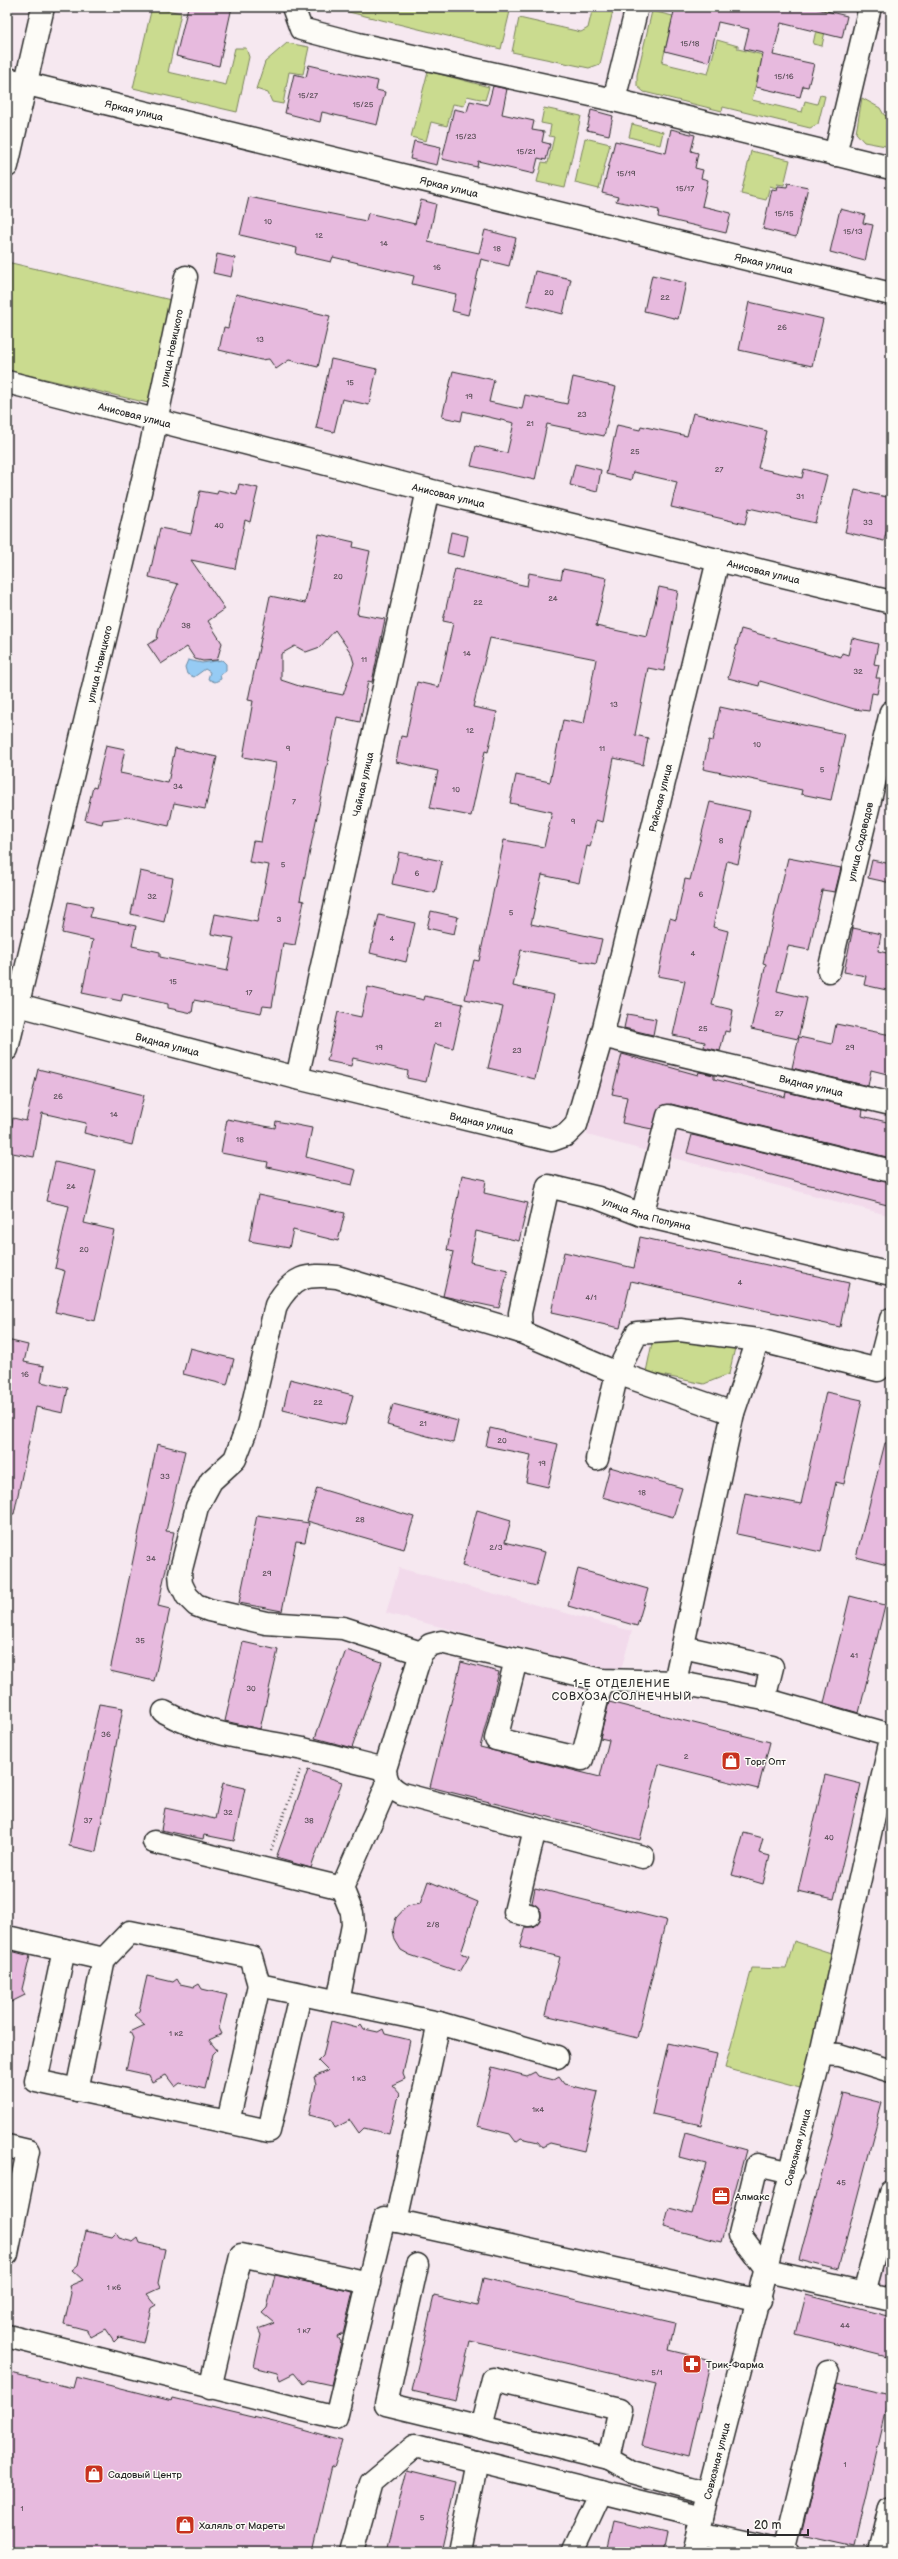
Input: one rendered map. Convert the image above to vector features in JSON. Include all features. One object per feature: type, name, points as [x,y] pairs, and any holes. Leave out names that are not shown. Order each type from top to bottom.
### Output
[{"type":"street","points":[[7,166],[17,81],[43,7]]},
{"type":"street","points":[[293,7],[301,29],[358,44],[614,100],[891,168]]},
{"type":"street","points":[[614,100],[637,7]]},
{"type":"street","points":[[835,155],[870,7]]},
{"type":"street","name":"Яркая улица","points":[[17,81],[891,294]]},
{"type":"street","name":"улица Новицкого","points":[[7,1049],[12,1003],[157,419],[186,277]]},
{"type":"street","name":"Анисовая улица","points":[[7,382],[157,419],[428,490],[891,602]]},
{"type":"street","name":"Чайная улица","points":[[297,1078],[428,490]]},
{"type":"street","name":"Райская улица","points":[[602,1036],[718,560]]},
{"type":"street","name":"улица Садоводов","points":[[829,971],[891,712]]},
{"type":"street","name":"Видная улица","points":[[12,1003],[297,1078],[552,1140],[566,1135],[576,1125],[602,1036],[891,1104]]},
{"type":"street","points":[[642,1214],[668,1116],[891,1171]]},
{"type":"street","name":"улица Яна Полуяна","points":[[521,1332],[520,1313],[548,1186],[598,1198],[642,1214],[891,1274]]},
{"type":"street","points":[[421,1653],[343,1628],[266,1623],[196,1604],[187,1596],[181,1584],[180,1573],[197,1507],[211,1481],[235,1459],[248,1425],[276,1304],[286,1288],[300,1278],[317,1275],[337,1277],[521,1332],[617,1373],[733,1413]]},
{"type":"street","points":[[597,1460],[617,1373],[637,1333],[680,1330],[758,1340],[878,1370],[891,1319]]},
{"type":"street","points":[[675,1682],[733,1413],[758,1340]]},
{"type":"street","points":[[338,2002],[353,1925],[352,1913],[342,1888],[386,1776],[421,1653],[430,1645],[440,1642],[602,1680],[675,1682],[764,1699],[891,1735]]},
{"type":"street","points":[[682,1648],[772,1667],[764,1699]]},
{"type":"street","points":[[516,1660],[496,1739],[582,1760],[602,1680]]},
{"type":"street","points":[[164,1712],[186,1724],[260,1743],[307,1750],[386,1776],[392,1789],[402,1794],[643,1857]]},
{"type":"street","name":"Совхозная улица","points":[[698,2534],[760,2301],[822,2054],[891,1740]]},
{"type":"street","points":[[528,1915],[515,1912],[536,1829]]},
{"type":"street","points":[[154,1842],[342,1888]]},
{"type":"street","points":[[77,2090],[104,1959],[130,1932],[251,1957],[259,1985],[228,2122]]},
{"type":"street","points":[[7,1937],[104,1959]]},
{"type":"street","points":[[64,1950],[36,2081],[269,2131],[300,1994]]},
{"type":"street","points":[[259,1985],[439,2023],[557,2057]]},
{"type":"street","points":[[396,2221],[439,2023]]},
{"type":"street","points":[[822,2054],[839,2055],[891,2071]]},
{"type":"street","points":[[7,2146],[28,2151],[7,2254]]},
{"type":"street","points":[[792,2174],[757,2165],[740,2235],[767,2271],[891,2299]]},
{"type":"street","points":[[864,2293],[891,2192]]},
{"type":"street","points":[[7,2336],[210,2388],[336,2418],[384,2218],[760,2301]]},
{"type":"street","points":[[210,2388],[241,2255],[369,2283]]},
{"type":"street","points":[[417,2265],[386,2404],[609,2459],[632,2472],[708,2493]]},
{"type":"street","points":[[352,2552],[371,2483],[415,2446],[601,2492],[698,2534],[786,2551],[828,2372]]},
{"type":"street","points":[[480,2428],[493,2379],[620,2409],[609,2459]]},
{"type":"street","points":[[459,2552],[478,2461]]},
{"type":"street","points":[[573,2552],[601,2492]]},
{"type":"street","points":[[880,2552],[891,2507]]},
{"type":"path","points":[[263,1869],[307,1750]]},
{"type":"shaded area","points":[[608,1050],[891,1114],[891,1216],[587,1135]]},
{"type":"shaded area","points":[[399,1568],[632,1631],[620,1673],[386,1613]]},
{"type":"shaded area","points":[[891,2221],[891,2303],[871,2299]]},
{"type":"green space","points":[[152,7],[181,13],[168,72],[226,85],[235,48],[246,48],[249,57],[237,112],[133,88]]},
{"type":"green space","points":[[328,7],[511,7],[501,49]]},
{"type":"green space","points":[[593,7],[614,7],[600,64],[589,68],[512,52],[519,18],[581,32],[588,28]]},
{"type":"green space","points":[[821,7],[830,7],[822,46],[813,44]]},
{"type":"green space","points":[[830,7],[844,7],[844,10]]},
{"type":"green space","points":[[652,11],[673,16],[662,63],[708,74],[717,40],[738,46],[738,49],[763,55],[752,100],[802,112],[805,101],[817,104],[820,95],[825,96],[818,124],[810,128],[723,107],[722,111],[644,92],[637,86],[637,75]]},
{"type":"green space","points":[[287,43],[309,47],[303,74],[289,72],[283,104],[272,102],[268,93],[256,89],[265,62]]},
{"type":"green space","points":[[428,71],[489,87],[485,100],[467,96],[464,106],[453,104],[447,126],[431,122],[426,141],[411,137]]},
{"type":"green space","points":[[862,98],[880,108],[884,115],[891,117],[891,147],[864,142],[856,133]]},
{"type":"green space","points":[[544,108],[581,116],[565,188],[537,182],[542,162],[548,163],[554,137],[549,136],[551,125],[541,123]]},
{"type":"green space","points":[[632,124],[663,132],[660,145],[629,137]]},
{"type":"green space","points":[[585,138],[610,144],[599,189],[575,183]]},
{"type":"green space","points":[[751,151],[790,160],[784,185],[777,184],[776,188],[770,186],[766,200],[741,194]]},
{"type":"green space","points":[[7,262],[171,300],[148,403],[7,370]]},
{"type":"green space","points":[[677,1337],[735,1348],[729,1374],[704,1384],[646,1372],[652,1343]]},
{"type":"green space","points":[[794,1941],[837,1955],[800,2088],[725,2068],[752,1968],[786,1969]]},
{"type":"water","points":[[188,660],[202,663],[222,660],[226,664],[226,671],[220,675],[221,679],[215,682],[208,679],[210,672],[205,669],[194,677],[187,674],[185,667]]},
{"type":"building","points":[[188,7],[232,7],[219,66],[176,56]]},
{"type":"building","points":[[675,7],[810,7],[847,16],[842,38],[781,23],[773,55],[814,64],[808,87],[803,86],[800,97],[756,87],[763,53],[744,49],[749,29],[718,22],[709,62],[665,51]]},
{"type":"building","points":[[309,65],[378,81],[376,90],[385,92],[377,125],[322,112],[320,122],[285,113],[294,74],[306,77]]},
{"type":"building","points":[[493,86],[507,89],[502,114],[534,121],[532,130],[544,132],[542,142],[550,144],[546,160],[538,158],[534,174],[478,161],[477,167],[442,159],[454,109],[467,112],[470,101],[488,105]]},
{"type":"building","points":[[591,110],[613,116],[609,135],[587,130]]},
{"type":"building","points":[[671,129],[695,135],[691,151],[698,153],[695,168],[703,170],[701,178],[708,180],[702,206],[731,213],[726,233],[658,217],[659,210],[616,201],[618,197],[602,193],[615,141],[666,153]]},
{"type":"building","points":[[414,141],[441,147],[437,165],[410,159]]},
{"type":"building","points":[[788,183],[808,187],[796,237],[763,229],[772,189],[777,190],[778,186],[787,187]]},
{"type":"building","points":[[249,197],[366,221],[368,213],[415,224],[421,200],[436,204],[428,242],[479,253],[485,230],[516,238],[509,266],[481,259],[468,315],[452,311],[456,294],[412,284],[414,276],[333,257],[331,262],[296,254],[297,248],[240,235]]},
{"type":"building","points":[[840,209],[865,215],[863,223],[873,225],[865,261],[830,252]]},
{"type":"building","points":[[217,254],[235,258],[231,277],[213,273]]},
{"type":"building","points":[[535,271],[571,279],[563,314],[527,305]]},
{"type":"building","points":[[652,275],[686,283],[678,319],[644,311]]},
{"type":"building","points":[[236,294],[330,316],[318,367],[289,360],[276,369],[269,359],[261,360],[219,350],[224,327],[228,328]]},
{"type":"building","points":[[749,302],[823,319],[812,366],[739,350]]},
{"type":"building","points":[[331,359],[377,369],[369,405],[342,399],[334,432],[316,428]]},
{"type":"building","points":[[453,371],[494,380],[489,402],[522,409],[525,395],[567,404],[573,377],[616,387],[604,436],[547,424],[535,480],[471,466],[476,446],[507,453],[514,423],[463,411],[461,421],[442,417]]},
{"type":"building","points":[[693,413],[767,431],[758,468],[802,478],[804,469],[827,475],[815,523],[749,508],[745,524],[671,507],[677,482],[633,472],[631,480],[606,474],[617,425],[640,430],[641,426],[687,436]]},
{"type":"building","points":[[575,464],[601,470],[597,492],[570,485]]},
{"type":"building","points":[[239,484],[258,488],[250,522],[245,520],[235,569],[191,560],[225,609],[208,621],[222,643],[217,660],[203,661],[195,659],[187,647],[161,664],[148,645],[157,639],[159,628],[178,584],[149,577],[160,528],[191,534],[200,491],[217,494],[218,490],[237,494]]},
{"type":"building","points":[[855,490],[891,498],[891,512],[884,541],[845,532]]},
{"type":"building","points":[[451,532],[468,536],[464,557],[447,553]]},
{"type":"building","points":[[319,534],[354,542],[353,547],[370,551],[357,614],[385,619],[372,682],[368,681],[360,722],[337,717],[300,900],[304,901],[295,945],[283,943],[272,1007],[263,1006],[261,1013],[194,1000],[192,1013],[168,1008],[168,1004],[123,994],[121,1001],[82,993],[93,940],[62,933],[68,902],[93,907],[90,917],[136,926],[132,946],[160,952],[160,957],[227,971],[234,938],[211,934],[215,914],[257,922],[269,865],[249,862],[253,841],[261,842],[276,763],[243,757],[253,701],[248,700],[270,596],[305,603]],"holes":[[[335,630],[351,653],[354,663],[343,695],[299,686],[281,680],[281,654],[295,646],[306,652],[320,647]]]},
{"type":"building","points":[[455,569],[527,586],[529,573],[561,579],[563,569],[607,578],[596,626],[647,637],[659,587],[678,591],[664,671],[648,668],[635,735],[648,738],[643,765],[614,758],[602,822],[596,820],[590,847],[587,846],[579,883],[542,875],[531,924],[602,939],[596,964],[521,950],[513,986],[554,995],[535,1079],[488,1068],[503,1007],[465,999],[474,960],[479,961],[504,840],[544,847],[552,812],[510,803],[516,775],[550,782],[563,720],[584,724],[596,659],[490,638],[473,707],[497,712],[488,752],[485,751],[471,816],[430,808],[438,771],[396,762],[401,736],[406,737],[417,682],[439,687],[453,623],[443,621]]},
{"type":"building","points":[[741,629],[841,657],[842,653],[848,655],[852,638],[878,644],[874,664],[879,665],[876,678],[880,678],[877,694],[872,693],[869,711],[854,709],[760,681],[759,686],[728,678]]},
{"type":"building","points":[[720,707],[845,734],[831,800],[801,794],[802,790],[703,769],[709,740],[713,741]]},
{"type":"building","points":[[106,745],[125,749],[120,773],[168,783],[175,748],[217,757],[205,809],[174,803],[169,826],[128,817],[103,820],[102,824],[85,820],[93,787],[96,788]]},
{"type":"building","points":[[710,802],[750,811],[738,864],[727,861],[713,927],[728,931],[712,1005],[733,1010],[729,1032],[725,1031],[720,1051],[704,1047],[705,1042],[673,1035],[685,981],[658,976],[670,918],[676,920],[685,879],[690,880]]},
{"type":"building","points":[[399,852],[442,861],[435,893],[392,884]]},
{"type":"building","points":[[788,858],[841,868],[835,892],[822,890],[809,950],[788,946],[777,991],[807,998],[798,1039],[751,1029],[766,964],[763,963]]},
{"type":"building","points":[[872,860],[891,864],[891,883],[868,878]]},
{"type":"building","points":[[140,871],[173,878],[164,922],[131,914]]},
{"type":"building","points":[[431,911],[458,917],[454,934],[427,928]]},
{"type":"building","points":[[379,915],[415,923],[406,962],[370,953]]},
{"type":"building","points":[[853,928],[881,934],[878,951],[891,954],[891,991],[864,985],[866,976],[844,972]]},
{"type":"building","points":[[368,987],[424,1000],[425,996],[463,1004],[453,1048],[435,1044],[426,1082],[407,1078],[408,1071],[353,1058],[351,1066],[327,1061],[338,1012],[361,1017]]},
{"type":"building","points":[[627,1014],[656,1019],[653,1035],[624,1028]]},
{"type":"building","points":[[836,1024],[891,1035],[891,1075],[871,1070],[868,1086],[792,1068],[799,1037],[832,1044]]},
{"type":"building","points":[[622,1054],[698,1075],[699,1072],[714,1075],[714,1079],[785,1097],[786,1092],[863,1110],[862,1116],[891,1123],[891,1158],[671,1104],[659,1108],[652,1129],[622,1123],[627,1097],[612,1094]]},
{"type":"building","points":[[38,1069],[144,1095],[132,1145],[84,1133],[86,1123],[42,1113],[34,1157],[7,1152],[13,1118],[26,1121]]},
{"type":"building","points":[[227,1119],[275,1128],[276,1121],[312,1128],[306,1157],[356,1170],[352,1185],[267,1167],[268,1162],[221,1153]]},
{"type":"building","points":[[692,1135],[891,1183],[891,1206],[687,1153]]},
{"type":"building","points":[[55,1162],[96,1171],[84,1223],[114,1230],[95,1321],[55,1312],[65,1271],[55,1268],[69,1206],[46,1201]]},
{"type":"building","points":[[462,1175],[486,1180],[484,1193],[528,1203],[519,1241],[476,1231],[470,1262],[508,1270],[499,1308],[443,1296],[453,1252],[447,1250]]},
{"type":"building","points":[[258,1195],[345,1213],[338,1241],[293,1230],[289,1248],[249,1241]]},
{"type":"building","points":[[640,1237],[849,1283],[840,1327],[631,1281],[620,1328],[551,1313],[564,1252],[634,1268]]},
{"type":"building","points":[[7,1340],[28,1345],[24,1362],[44,1366],[41,1382],[68,1388],[63,1413],[36,1407],[14,1514],[7,1514]]},
{"type":"building","points":[[190,1348],[234,1359],[227,1385],[183,1374]]},
{"type":"building","points":[[290,1379],[353,1395],[345,1425],[283,1410]]},
{"type":"building","points":[[826,1392],[862,1400],[844,1484],[836,1482],[821,1552],[737,1534],[745,1493],[801,1504]]},
{"type":"building","points":[[393,1404],[458,1421],[453,1443],[387,1425]]},
{"type":"building","points":[[490,1428],[558,1444],[548,1487],[526,1482],[531,1455],[486,1446]]},
{"type":"building","points":[[885,1443],[891,1443],[891,1566],[856,1557]]},
{"type":"building","points":[[157,1444],[185,1451],[166,1531],[174,1532],[158,1606],[170,1609],[154,1681],[110,1671]]},
{"type":"building","points":[[610,1467],[682,1488],[673,1517],[602,1497]]},
{"type":"building","points":[[317,1488],[414,1517],[404,1549],[307,1521]]},
{"type":"building","points":[[477,1510],[511,1520],[505,1542],[545,1552],[536,1586],[462,1566]]},
{"type":"building","points":[[257,1515],[309,1523],[305,1542],[296,1541],[282,1611],[239,1603]]},
{"type":"building","points":[[578,1569],[648,1589],[637,1626],[568,1606]]},
{"type":"building","points":[[850,1596],[885,1605],[859,1713],[824,1703]]},
{"type":"building","points":[[243,1642],[278,1650],[260,1729],[225,1721]]},
{"type":"building","points":[[346,1650],[382,1662],[352,1748],[315,1738]]},
{"type":"building","points":[[461,1662],[499,1672],[480,1747],[600,1777],[609,1740],[600,1738],[609,1702],[770,1742],[758,1789],[659,1764],[640,1840],[430,1787]]},
{"type":"building","points":[[99,1704],[123,1708],[96,1852],[69,1846]]},
{"type":"building","points":[[308,1770],[342,1782],[311,1868],[276,1858]]},
{"type":"building","points":[[825,1775],[861,1784],[834,1899],[798,1891]]},
{"type":"building","points":[[223,1783],[245,1788],[234,1841],[204,1835],[203,1839],[161,1830],[165,1808],[215,1819]]},
{"type":"building","points":[[744,1833],[763,1838],[759,1853],[770,1856],[763,1884],[732,1875]]},
{"type":"building","points":[[428,1881],[478,1902],[461,1953],[469,1956],[460,1972],[410,1955],[401,1950],[395,1940],[393,1930],[396,1918],[407,1906],[420,1904]]},
{"type":"building","points":[[535,1888],[666,1920],[637,2038],[545,2015],[560,1957],[520,1947],[526,1927],[533,1927],[541,1918],[541,1911],[532,1903]]},
{"type":"building","points":[[7,1950],[30,1956],[22,1989],[25,1995],[7,2004]]},
{"type":"building","points":[[147,1976],[173,1982],[177,1979],[180,1984],[194,1987],[199,1984],[202,1989],[227,1995],[219,2028],[222,2034],[209,2040],[217,2050],[213,2054],[205,2089],[180,2083],[175,2087],[166,2075],[152,2082],[149,2075],[126,2070],[133,2038],[130,2032],[145,2025],[134,2015],[139,2011]]},
{"type":"building","points":[[331,2021],[357,2028],[361,2024],[364,2029],[378,2032],[383,2029],[385,2034],[410,2040],[403,2074],[405,2079],[392,2085],[401,2095],[397,2099],[389,2134],[364,2128],[359,2133],[350,2120],[335,2128],[332,2121],[309,2115],[316,2084],[314,2077],[328,2071],[318,2061],[323,2056]]},
{"type":"building","points":[[668,2043],[717,2054],[701,2125],[652,2114]]},
{"type":"building","points":[[492,2067],[527,2076],[535,2072],[538,2076],[554,2080],[559,2077],[564,2084],[598,2092],[584,2151],[550,2143],[542,2147],[538,2142],[521,2138],[516,2142],[510,2134],[477,2126]]},
{"type":"building","points":[[843,2093],[882,2103],[838,2270],[799,2260]]},
{"type":"building","points":[[685,2133],[746,2150],[721,2242],[664,2227],[669,2208],[692,2214],[706,2164],[679,2157]]},
{"type":"building","points":[[86,2231],[112,2237],[116,2233],[119,2238],[133,2242],[138,2238],[140,2243],[165,2249],[158,2283],[160,2288],[147,2294],[156,2305],[151,2308],[143,2343],[119,2337],[114,2342],[105,2329],[90,2337],[87,2330],[64,2324],[71,2293],[69,2286],[83,2280],[72,2270],[78,2265]]},
{"type":"building","points":[[275,2275],[353,2292],[343,2334],[338,2337],[341,2342],[331,2385],[308,2380],[303,2384],[294,2373],[280,2380],[277,2373],[254,2367],[261,2335],[258,2329],[274,2323],[262,2313],[267,2308]]},
{"type":"building","points":[[483,2278],[675,2323],[669,2350],[711,2360],[689,2457],[642,2445],[656,2384],[470,2341],[456,2401],[412,2391],[434,2296],[477,2306]]},
{"type":"building","points":[[806,2295],[891,2317],[891,2358],[796,2334]]},
{"type":"building","points":[[7,2372],[73,2388],[76,2377],[172,2401],[173,2398],[278,2423],[342,2441],[334,2467],[332,2466],[312,2552],[7,2552]]},
{"type":"building","points":[[838,2383],[890,2395],[855,2546],[801,2534]]},
{"type":"building","points":[[407,2470],[456,2482],[440,2552],[387,2552]]},
{"type":"building","points":[[614,2521],[667,2533],[663,2552],[607,2552]]},
{"type":"place","name":"Торг Опт","points":[[731,1761]]},
{"type":"place","name":"Алмакс","points":[[721,2196]]},
{"type":"place","name":"Трик-Фарма","points":[[692,2364]]},
{"type":"place","name":"Садовый Центр","points":[[94,2474]]},
{"type":"place","name":"Халяль от Мареты","points":[[185,2525]]},
{"type":"district","name":"1-Е ОТДЕЛЕНИЕ СОВХОЗА СОЛНЕЧНЫЙ","points":[[622,1689]]}]
